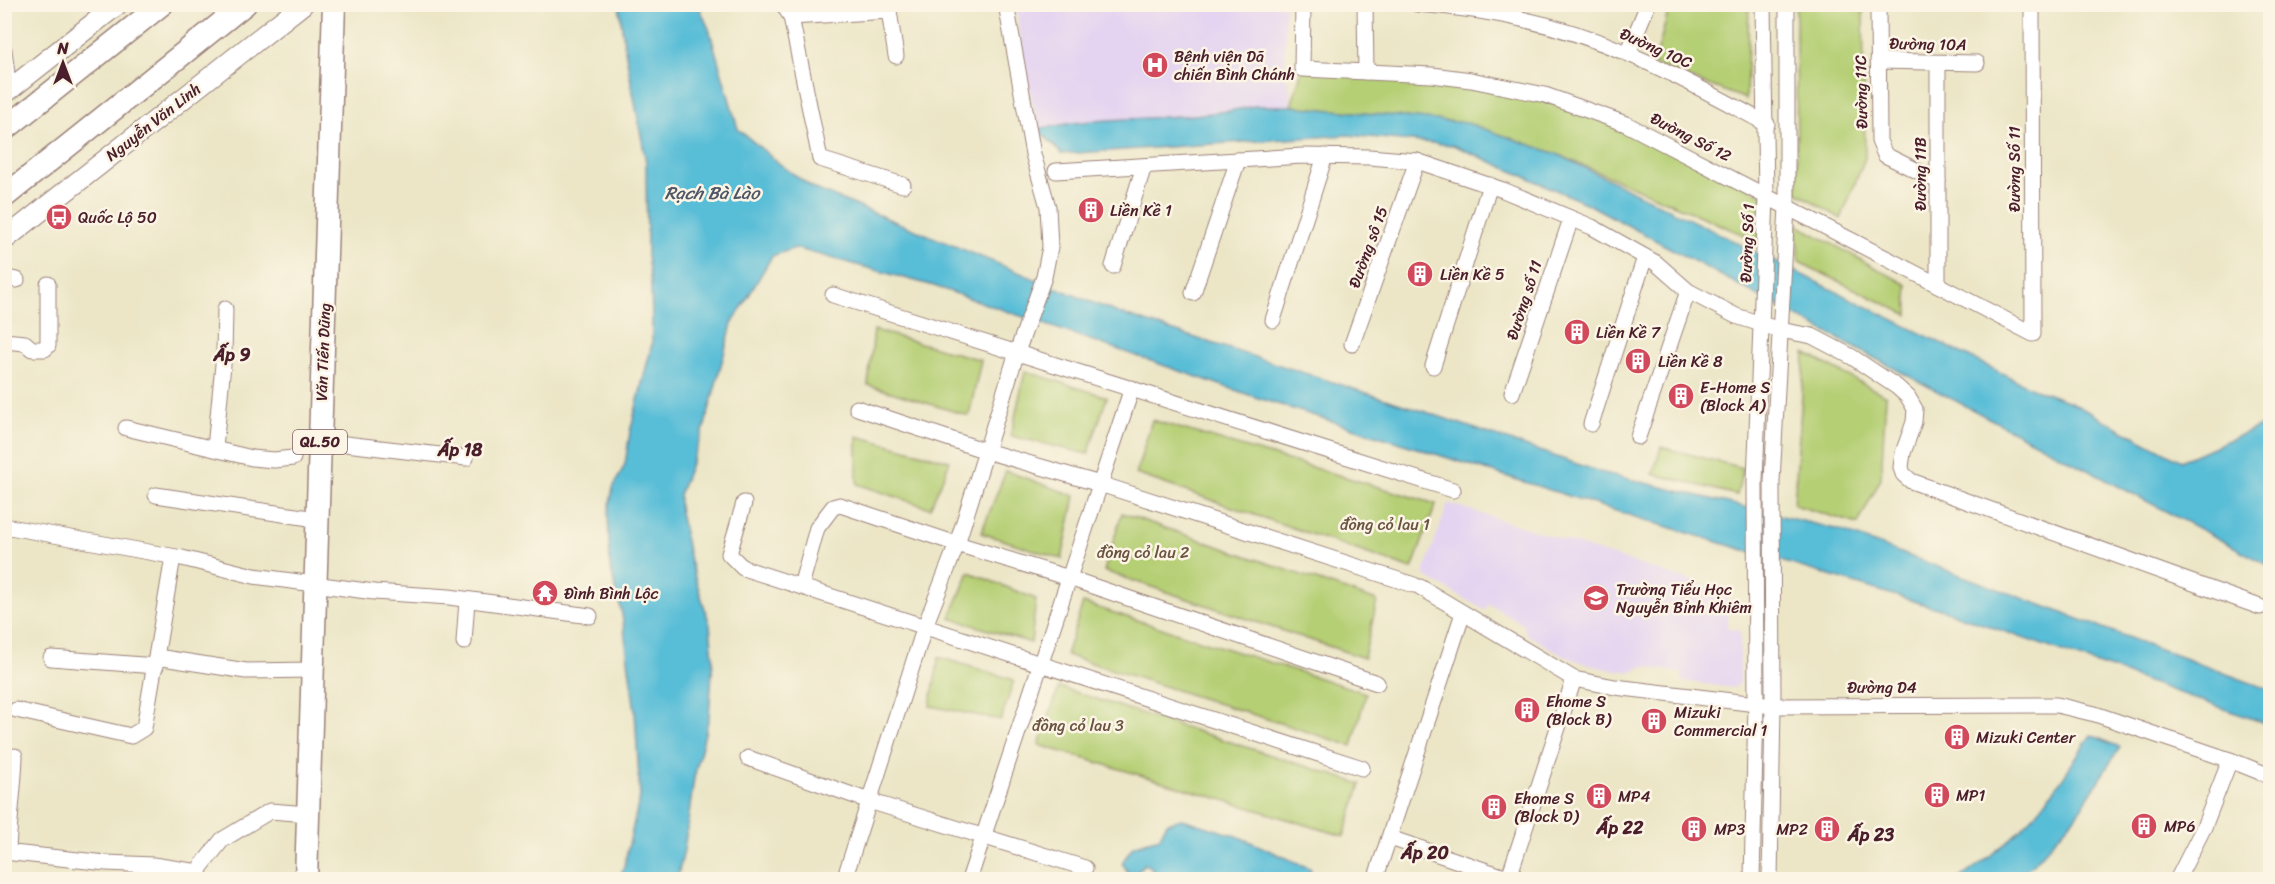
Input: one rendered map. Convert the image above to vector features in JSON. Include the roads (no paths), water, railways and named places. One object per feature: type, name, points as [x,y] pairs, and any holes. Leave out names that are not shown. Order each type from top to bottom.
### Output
[{"type":"highway","points":[[4,129],[162,4]]},
{"type":"highway","name":"Nguyễn Văn Linh","points":[[4,197],[245,4]]},
{"type":"highway","name":"Văn Tiến Dũng","points":[[306,879],[334,4]]},
{"type":"main road","points":[[7,93],[118,4]]},
{"type":"main road","name":"Nguyễn Văn Linh","points":[[4,240],[303,4]]},
{"type":"street","points":[[844,879],[925,626],[957,544],[1017,352],[1044,277],[1050,248],[1048,207],[1033,154],[1006,4]]},
{"type":"street","name":"Đường Số 12","points":[[1303,4],[1302,69],[1432,75],[1545,95],[1626,124],[2033,334]]},
{"type":"street","points":[[1365,4],[1366,72]]},
{"type":"street","points":[[1628,53],[1648,4]]},
{"type":"street","name":"Đường Số 1","points":[[1756,704],[1755,482],[1765,244],[1767,124],[1763,4]]},
{"type":"street","points":[[1770,879],[1773,706],[1772,482],[1787,207],[1787,4]]},
{"type":"street","name":"Đường 11C","points":[[1878,4],[1879,141],[1885,155],[1938,181]]},
{"type":"street","name":"Đường Số 11","points":[[2032,4],[2033,334]]},
{"type":"street","name":"Đường 10C","points":[[1418,5],[1490,13],[1559,29],[1628,53],[1767,124]]},
{"type":"street","points":[[896,56],[889,11],[787,11],[820,159],[903,185]]},
{"type":"street","points":[[4,50],[7,93]]},
{"type":"street","name":"Đường 10A","points":[[1878,61],[1977,63]]},
{"type":"street","name":"Đường 11B","points":[[1938,63],[1938,285]]},
{"type":"street","points":[[1273,320],[1325,156]]},
{"type":"street","points":[[1056,171],[1325,156],[1417,161],[1490,185],[1592,227],[1656,263],[1688,291],[1736,316],[1762,318],[1812,336],[1834,347],[1888,382],[1908,397],[1915,409],[1914,422],[1903,453],[1901,467],[1911,481],[2260,607]]},
{"type":"street","points":[[1192,293],[1238,160]]},
{"type":"street","name":"Đường sô 15","points":[[1352,344],[1417,161]]},
{"type":"street","points":[[1113,266],[1144,166]]},
{"type":"street","points":[[1433,366],[1490,185]]},
{"type":"street","name":"Đường số 11","points":[[1512,393],[1571,219]]},
{"type":"street","points":[[1591,424],[1645,257]]},
{"type":"street","points":[[4,341],[25,343],[32,349],[45,349],[48,346],[48,284]]},
{"type":"street","points":[[1638,437],[1688,291]]},
{"type":"street","points":[[833,295],[1453,490]]},
{"type":"street","points":[[215,448],[224,354],[225,309]]},
{"type":"street","points":[[969,879],[1132,388]]},
{"type":"street","name":"Đường D4","points":[[857,408],[986,451],[1100,484],[1417,586],[1574,679],[1615,687],[1773,706],[2057,705],[2096,714],[2271,776]]},
{"type":"street","points":[[126,428],[252,458],[274,460],[293,458]]},
{"type":"street","points":[[320,441],[466,458]]},
{"type":"street","points":[[156,495],[316,519]]},
{"type":"street","points":[[744,503],[729,554],[743,567],[1362,768]]},
{"type":"street","points":[[801,586],[817,528],[833,507],[840,505],[1069,578],[1377,683]]},
{"type":"street","points":[[4,526],[173,557],[254,576],[590,616]]},
{"type":"street","points":[[16,710],[131,736],[144,728],[173,557]]},
{"type":"street","points":[[464,642],[467,600]]},
{"type":"street","points":[[1375,879],[1463,613]]},
{"type":"street","points":[[51,658],[157,661],[246,671],[313,670]]},
{"type":"street","points":[[1389,838],[1508,879],[1574,679]]},
{"type":"street","points":[[1752,879],[1756,704]]},
{"type":"street","points":[[15,756],[14,788],[6,852],[106,863],[153,865],[198,876],[200,867],[222,840],[270,811],[308,814]]},
{"type":"street","points":[[747,758],[869,801],[1085,868]]},
{"type":"street","points":[[2177,879],[2204,827],[2230,760]]},
{"type":"water","name":"Rạch Bà Lào","points":[[619,5],[698,5],[709,29],[738,129],[813,188],[1118,313],[1432,414],[1600,472],[1839,530],[2270,690],[2270,725],[1943,610],[1632,516],[1255,397],[934,286],[795,248],[772,256],[732,324],[704,429],[679,495],[679,507],[690,561],[710,625],[713,658],[709,717],[694,778],[684,850],[677,879],[619,880],[640,796],[635,712],[622,614],[610,566],[608,514],[613,488],[625,464],[630,432],[652,344],[652,319],[647,255],[646,162]]},
{"type":"water","points":[[1255,106],[1291,106],[1467,123],[1557,154],[2032,388],[2070,402],[2181,461],[2270,422],[2270,566],[1861,351],[1590,205],[1453,145],[1348,135],[1062,154],[1038,129],[1086,122],[1215,113]]},
{"type":"water","points":[[2091,735],[2120,747],[2076,816],[2037,860],[2015,879],[1959,879],[2003,845],[2037,812],[2054,791]]},
{"type":"water","points":[[1182,819],[1237,836],[1311,869],[1307,879],[1149,879],[1153,868],[1144,864],[1135,874],[1129,874],[1122,863],[1133,846],[1159,838],[1167,823]]},
{"type":"place","name":"Bệnh viện Dã chiến Bình Chánh","points":[[1155,65]]},
{"type":"place","name":"Liền Kề 1","points":[[1091,210]]},
{"type":"place","name":"Quốc Lộ 50","points":[[59,217]]},
{"type":"place","name":"Liền Kề 5","points":[[1420,274]]},
{"type":"place","name":"Liền Kề 7","points":[[1577,332]]},
{"type":"place","name":"Liền Kề 8","points":[[1638,361]]},
{"type":"place","name":"E-Home S (Block A)","points":[[1681,396]]},
{"type":"place","name":"Đình Bình Lộc","points":[[545,593]]},
{"type":"place","name":"Trường Tiểu Học Nguyễn Bỉnh Khiêm","points":[[1596,598]]},
{"type":"place","name":"Ehome S (Block B)","points":[[1527,710]]},
{"type":"place","name":"Mizuki Commercial 1","points":[[1654,721]]},
{"type":"place","name":"Mizuki Center","points":[[1957,737]]},
{"type":"place","name":"MP1","points":[[1937,795]]},
{"type":"place","name":"MP4","points":[[1599,796]]},
{"type":"place","name":"Ehome S (Block D)","points":[[1494,807]]},
{"type":"place","name":"MP6","points":[[2144,826]]},
{"type":"place","name":"MP3","points":[[1694,829]]},
{"type":"place","name":"MP2","points":[[1827,829]]},
{"type":"district","name":"Ấp 9","points":[[232,355]]},
{"type":"district","name":"Ấp 18","points":[[460,450]]},
{"type":"district","name":"Ấp 22","points":[[1620,828]]},
{"type":"district","name":"Ấp 23","points":[[1871,835]]},
{"type":"district","name":"Ấp 20","points":[[1425,853]]},
{"type":"park label","name":"đồng cỏ lau 1","points":[[1385,524]]},
{"type":"park label","name":"đồng cỏ lau 2","points":[[1143,552]]},
{"type":"park label","name":"đồng cỏ lau 3","points":[[1078,725]]}]
